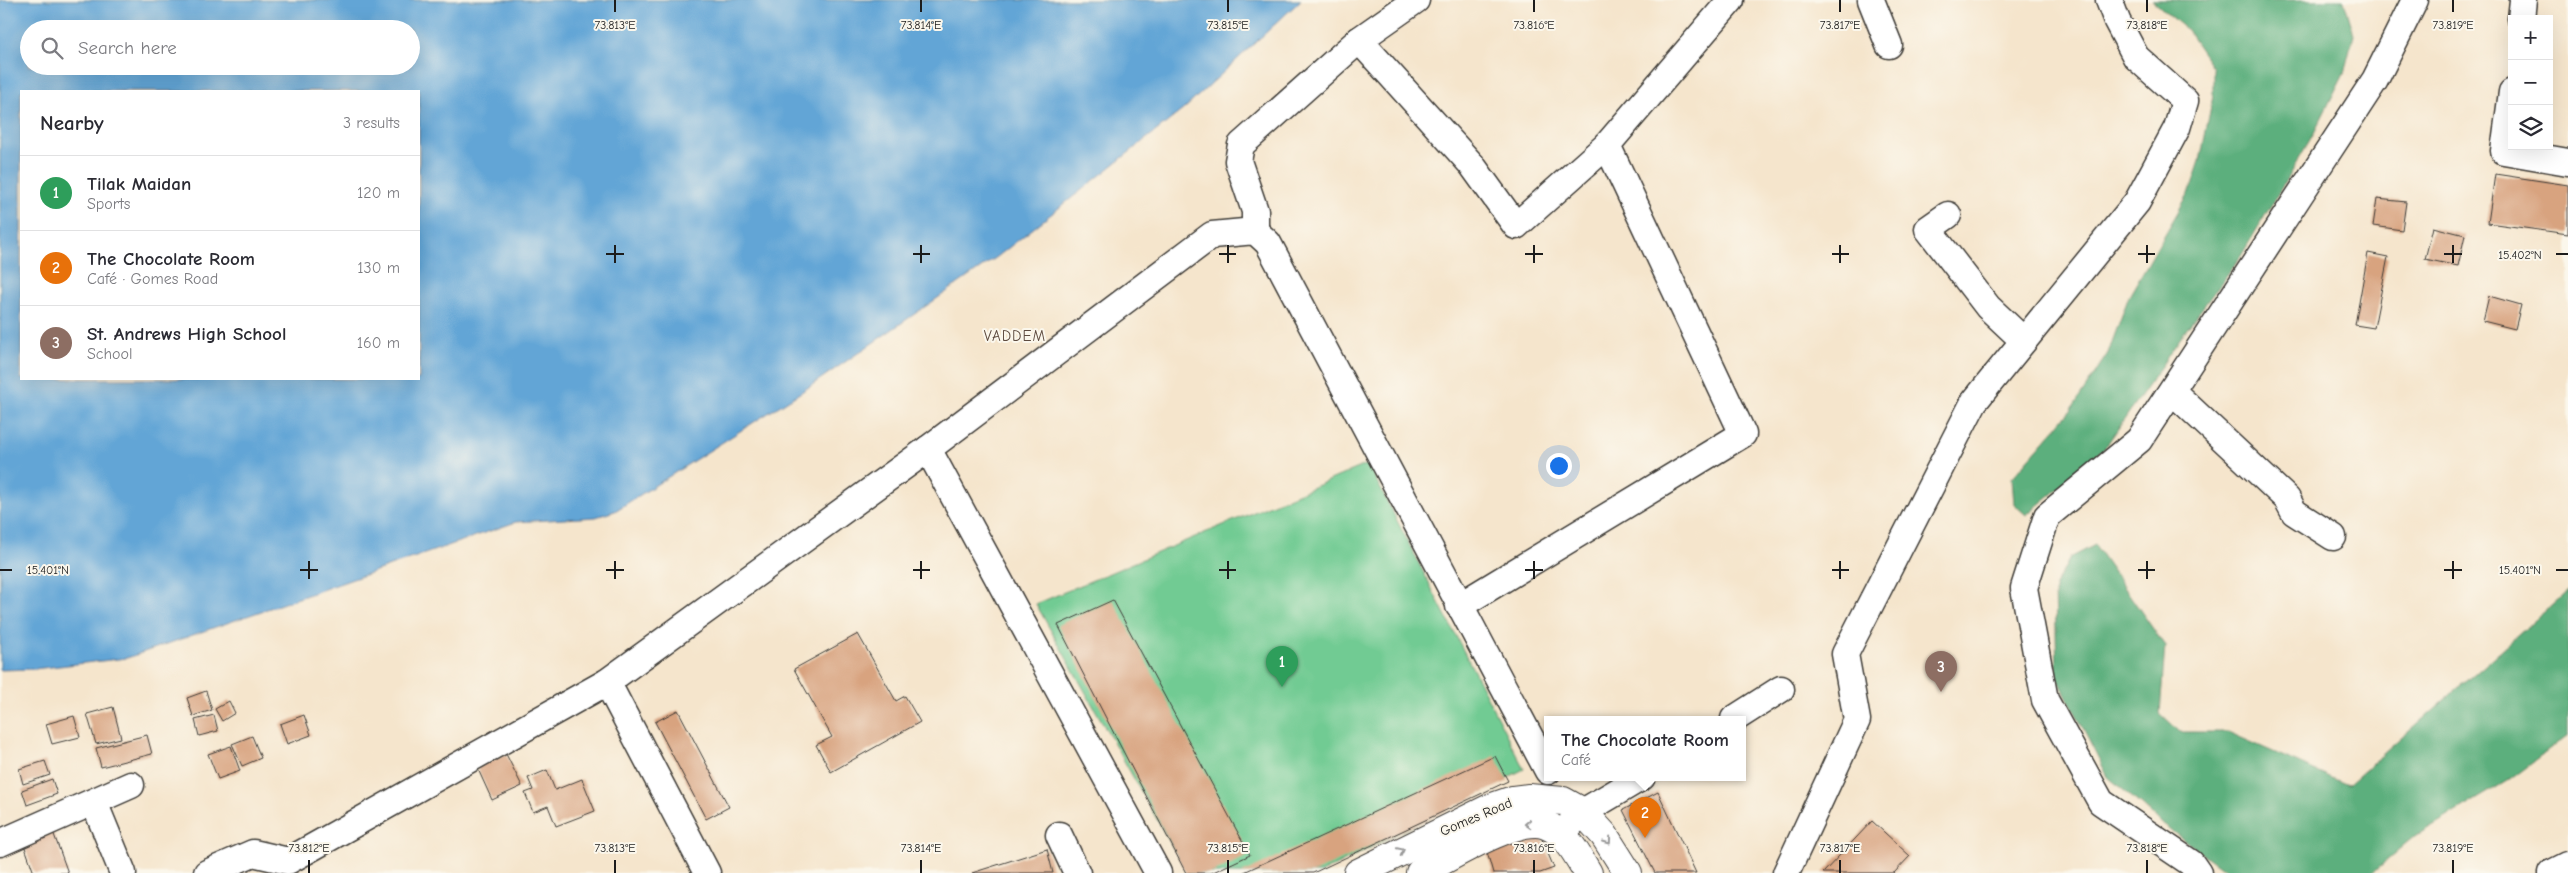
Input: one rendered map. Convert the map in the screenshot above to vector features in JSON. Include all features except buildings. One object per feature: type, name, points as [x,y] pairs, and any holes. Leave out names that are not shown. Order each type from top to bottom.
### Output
[{"type":"main road","name":"Gomes Road","points":[[1358,873],[1490,808],[1513,800],[1529,798],[1554,788],[1583,812],[1604,835],[1628,873]]},
{"type":"main road","name":"Gomes Road","points":[[1420,873],[1518,824],[1542,824],[1558,832]]},
{"type":"main road","points":[[1558,832],[1570,843],[1588,873]]},
{"type":"street","points":[[1416,0],[1359,40],[1241,145],[1238,161],[1255,211],[1255,231],[1268,243],[1544,764]]},
{"type":"street","points":[[1359,40],[1472,165],[1516,226],[1607,145],[1731,0]]},
{"type":"street","points":[[1871,0],[1889,45]]},
{"type":"street","points":[[1786,873],[1857,720],[1846,654],[1974,402],[2137,202],[2177,128],[2185,101],[2136,57],[2117,22],[2109,0]]},
{"type":"street","points":[[2198,873],[2191,863],[2101,802],[2044,700],[2024,588],[2047,516],[2139,440],[2375,80],[2415,0]]},
{"type":"street","points":[[2521,15],[2523,0]]},
{"type":"street","points":[[2510,105],[2504,151],[2568,162]]},
{"type":"street","points":[[1459,606],[1743,434],[1607,145]]},
{"type":"street","points":[[1948,215],[1928,229],[1988,307],[2023,340]]},
{"type":"street","points":[[207,873],[253,853],[289,867],[607,682],[928,449],[1212,235],[1255,231]]},
{"type":"street","points":[[2172,392],[2287,499],[2294,512],[2333,537]]},
{"type":"street","points":[[928,449],[1158,873]]},
{"type":"street","points":[[607,682],[707,873]]},
{"type":"street","points":[[1739,716],[1782,690]]},
{"type":"street","points":[[1558,832],[1583,812],[1635,781]]},
{"type":"street","points":[[0,843],[131,786]]},
{"type":"street","points":[[1554,788],[1558,832]]},
{"type":"street","points":[[94,802],[123,873]]},
{"type":"street","points":[[1059,835],[1077,873]]},
{"type":"street","points":[[2552,873],[2568,865]]},
{"type":"green space","points":[[2152,0],[2344,0],[2354,34],[2344,73],[2314,133],[2241,256],[2186,330],[2106,446],[2082,469],[2026,515],[2014,504],[2012,478],[2072,409],[2108,353],[2129,296],[2190,191],[2200,161],[2213,96],[2213,68],[2187,30]]},
{"type":"green space","points":[[1368,464],[1524,769],[1321,873],[1187,873],[1036,604]]},
{"type":"green space","points":[[2095,545],[2165,646],[2160,713],[2180,732],[2228,732],[2348,785],[2568,591],[2568,735],[2507,781],[2417,835],[2372,873],[2229,873],[2173,832],[2108,777],[2057,677],[2055,586],[2070,558]]},
{"type":"water","points":[[0,0],[1301,0],[1184,109],[997,257],[809,387],[615,511],[596,517],[516,522],[127,658],[34,669],[0,670]]},
{"type":"place","name":"Tilak Maidan","points":[[1282,687]]},
{"type":"place","name":"St. Andrews High School","points":[[1941,692]]},
{"type":"place","name":"The Chocolate Room","points":[[1645,838]]},
{"type":"district","name":"VADDEM","points":[[1015,336]]}]
